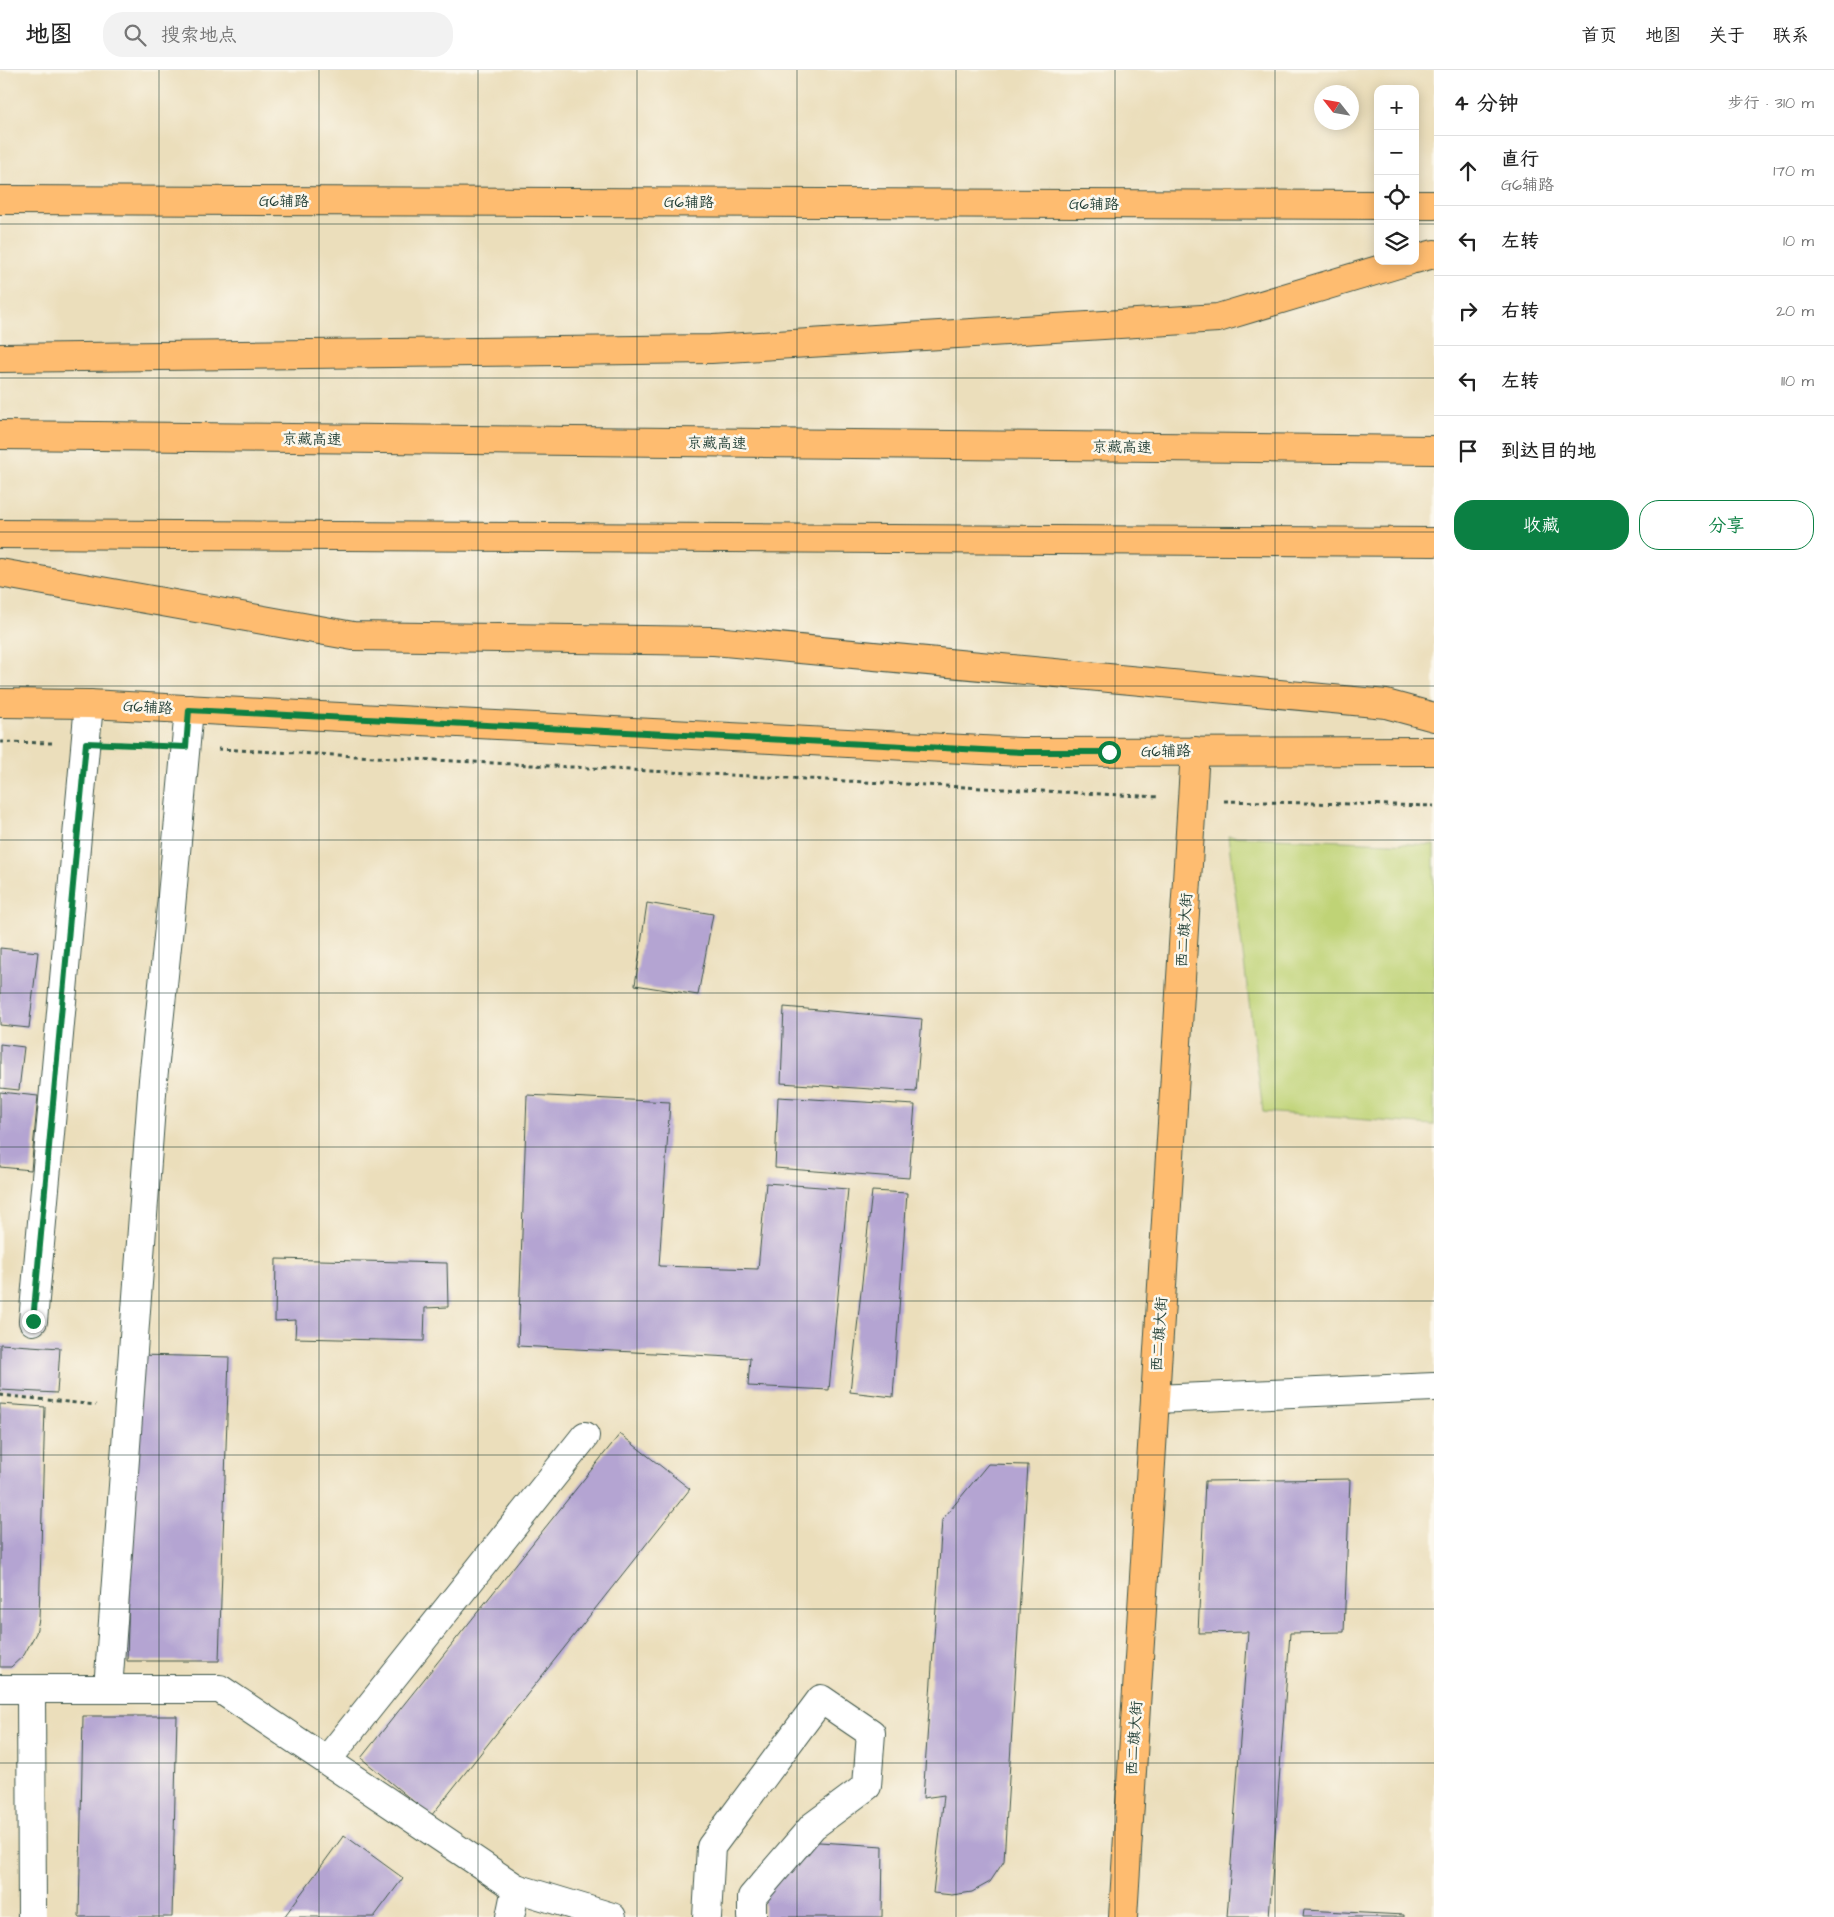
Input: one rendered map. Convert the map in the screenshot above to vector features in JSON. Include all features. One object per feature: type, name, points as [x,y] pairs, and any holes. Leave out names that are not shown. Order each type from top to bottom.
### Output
[{"type":"main road","name":"G6辅路","points":[[0,200],[1374,205]]},
{"type":"main road","points":[[1419,205],[1434,205]]},
{"type":"main road","points":[[1419,258],[1434,254]]},
{"type":"main road","points":[[0,358],[711,349],[1218,318],[1395,265]]},
{"type":"main road","name":"京藏高速","points":[[0,435],[1434,450]]},
{"type":"main road","points":[[0,534],[1434,542]]},
{"type":"main road","points":[[0,573],[353,636],[714,641],[1386,704],[1434,717]]},
{"type":"main road","name":"G6辅路","points":[[0,703],[89,704],[1022,752],[1434,751]]},
{"type":"main road","name":"西二旗大街","points":[[1123,1917],[1196,751]]},
{"type":"street","points":[[33,1321],[89,704]]},
{"type":"street","points":[[108,1689],[153,1080],[189,710]]},
{"type":"street","points":[[1155,1399],[1434,1387]]},
{"type":"street","points":[[327,1760],[585,1436]]},
{"type":"street","points":[[0,1689],[220,1688],[516,1888],[612,1917]]},
{"type":"street","points":[[31,1689],[32,1917]]},
{"type":"street","points":[[707,1917],[710,1847],[821,1699],[870,1733],[867,1786],[814,1826],[752,1898],[752,1917]]},
{"type":"street","points":[[510,1917],[516,1888]]},
{"type":"path","points":[[0,742],[186,747],[1302,804],[1434,806]]},
{"type":"path","points":[[0,1395],[129,1408]]},
{"type":"green space","points":[[1228,836],[1434,845],[1434,1125],[1263,1112]]},
{"type":"building","points":[[647,903],[713,914],[698,995],[635,985]]},
{"type":"building","points":[[0,948],[38,952],[29,1028],[0,1025]]},
{"type":"building","points":[[784,1007],[922,1019],[916,1092],[781,1083]]},
{"type":"building","points":[[0,1044],[24,1047],[19,1090],[0,1088]]},
{"type":"building","points":[[0,1092],[38,1096],[31,1170],[0,1167]]},
{"type":"building","points":[[527,1095],[670,1102],[659,1266],[758,1269],[766,1183],[848,1189],[829,1390],[748,1386],[750,1358],[518,1346]]},
{"type":"building","points":[[778,1097],[915,1105],[909,1178],[775,1168]]},
{"type":"building","points":[[872,1191],[907,1193],[893,1397],[850,1392]]},
{"type":"building","points":[[276,1259],[447,1263],[448,1307],[425,1308],[424,1341],[295,1338],[296,1320],[275,1321]]},
{"type":"building","points":[[0,1344],[60,1348],[57,1393],[0,1390]]},
{"type":"building","points":[[136,1355],[229,1357],[219,1661],[127,1661]]},
{"type":"building","points":[[0,1404],[45,1407],[39,1619],[36,1633],[24,1655],[11,1667],[0,1667]]},
{"type":"building","points":[[620,1434],[690,1489],[431,1816],[361,1758]]},
{"type":"building","points":[[988,1464],[1028,1465],[1004,1861],[990,1882],[972,1892],[952,1895],[933,1893],[944,1795],[923,1798],[942,1520]]},
{"type":"building","points":[[1350,1479],[1344,1632],[1290,1633],[1269,1917],[1227,1917],[1248,1632],[1198,1633],[1205,1481]]},
{"type":"building","points":[[83,1716],[177,1716],[172,1917],[79,1917]]},
{"type":"building","points":[[344,1835],[403,1878],[374,1917],[284,1917]]},
{"type":"building","points":[[803,1841],[883,1846],[882,1917],[764,1917],[764,1893]]},
{"type":"building","points":[[1304,1910],[1404,1915],[1404,1917],[1303,1917]]},
{"type":"route","points":[[33,1321],[86,743],[186,747],[189,710],[1022,752],[1109,752]]}]
